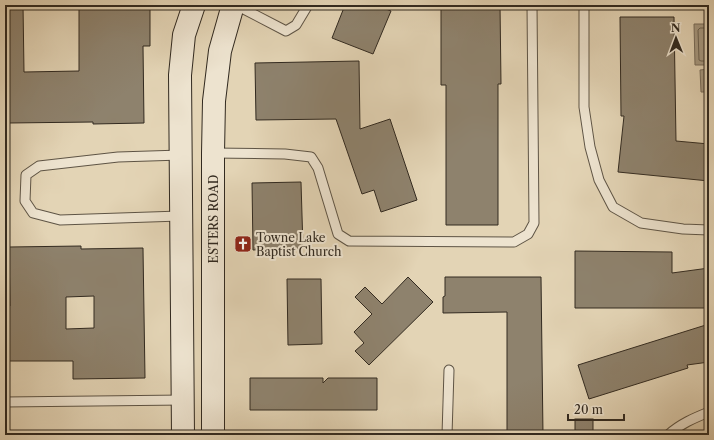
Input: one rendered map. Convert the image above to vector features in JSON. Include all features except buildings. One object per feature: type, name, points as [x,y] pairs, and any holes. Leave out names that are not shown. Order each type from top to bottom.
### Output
[{"type":"main road","points":[[183,435],[184,400],[180,216],[180,75],[184,35],[194,5]]},
{"type":"main road","name":"ESTERS ROAD","points":[[213,435],[214,101],[220,52],[234,5]]},
{"type":"main road","points":[[181,155],[213,153]]},
{"type":"lane","points":[[234,5],[286,32],[296,25],[308,5]]},
{"type":"lane","points":[[213,153],[285,154],[311,156],[318,168],[338,234],[349,241],[514,242],[528,234],[534,223],[532,5]]},
{"type":"lane","points":[[584,5],[584,107],[590,147],[599,180],[613,206],[641,223],[683,229],[709,230]]},
{"type":"lane","points":[[180,216],[60,220],[33,213],[25,201],[25,188],[26,175],[39,166],[118,157],[181,155]]},
{"type":"lane","points":[[447,435],[449,370]]},
{"type":"lane","points":[[5,402],[184,400]]},
{"type":"lane","points":[[668,435],[674,429],[688,421],[709,412]]},
{"type":"water","points":[[694,24],[709,24],[709,65],[695,65]]},
{"type":"water","points":[[709,69],[709,92],[701,92],[700,70]]},
{"type":"place","name":"Towne Lake Baptist Church","points":[[243,244]]}]
